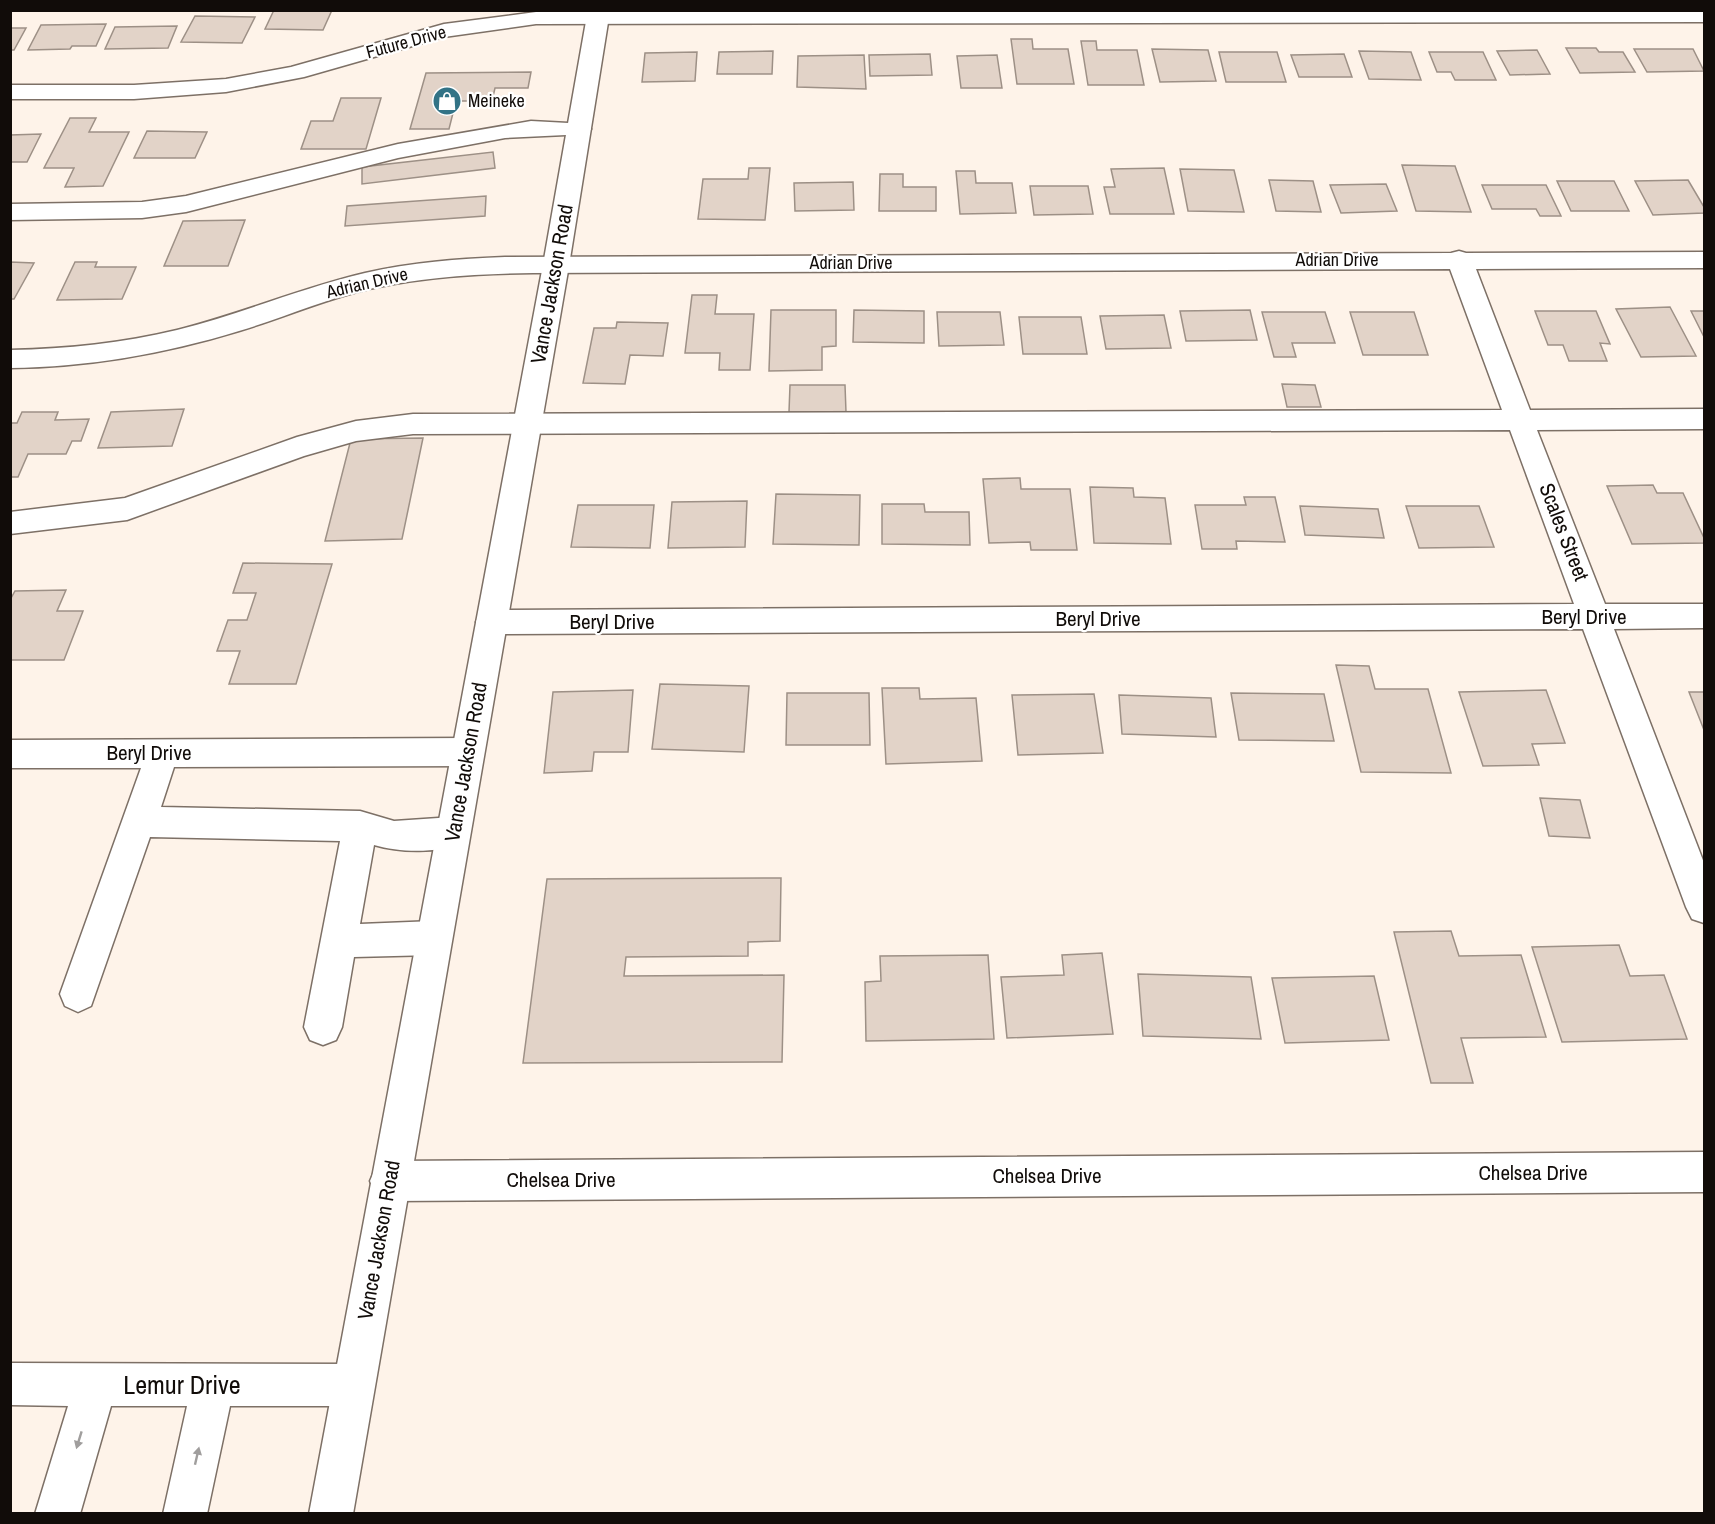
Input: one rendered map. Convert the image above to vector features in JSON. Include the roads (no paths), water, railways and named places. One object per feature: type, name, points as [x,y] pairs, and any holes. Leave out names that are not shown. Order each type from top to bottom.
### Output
[{"type":"street","name":"Future Drive","points":[[10,92],[213,88],[257,81],[332,64],[417,37],[492,21],[598,14],[1704,16]]},
{"type":"street","name":"Vance Jackson Road","points":[[331,1514],[598,14]]},
{"type":"street","points":[[10,212],[142,210],[186,204],[398,151],[505,131],[531,128],[579,129]]},
{"type":"street","name":"Adrian Drive","points":[[10,360],[91,356],[136,350],[229,325],[328,291],[410,272],[478,266],[1459,259],[1704,260]]},
{"type":"street","name":"Scales Street","points":[[1459,259],[1596,616],[1704,907]]},
{"type":"street","points":[[10,523],[127,509],[297,447],[356,431],[413,424],[1704,419]]},
{"type":"street","name":"Beryl Drive","points":[[491,622],[1704,616]]},
{"type":"street","name":"Beryl Drive","points":[[10,753],[468,752]]},
{"type":"street","points":[[78,994],[163,753]]},
{"type":"street","points":[[139,822],[360,826],[394,836],[453,832]]},
{"type":"street","points":[[323,1027],[360,826]]},
{"type":"street","points":[[340,941],[434,938]]},
{"type":"street","name":"Chelsea Drive","points":[[390,1181],[1704,1172]]},
{"type":"street","name":"Lemur Drive","points":[[10,1384],[353,1385]]},
{"type":"street","points":[[57,1514],[96,1384]]},
{"type":"street","points":[[185,1514],[213,1385]]},
{"type":"place","name":"Meineke","points":[[447,101]]}]
